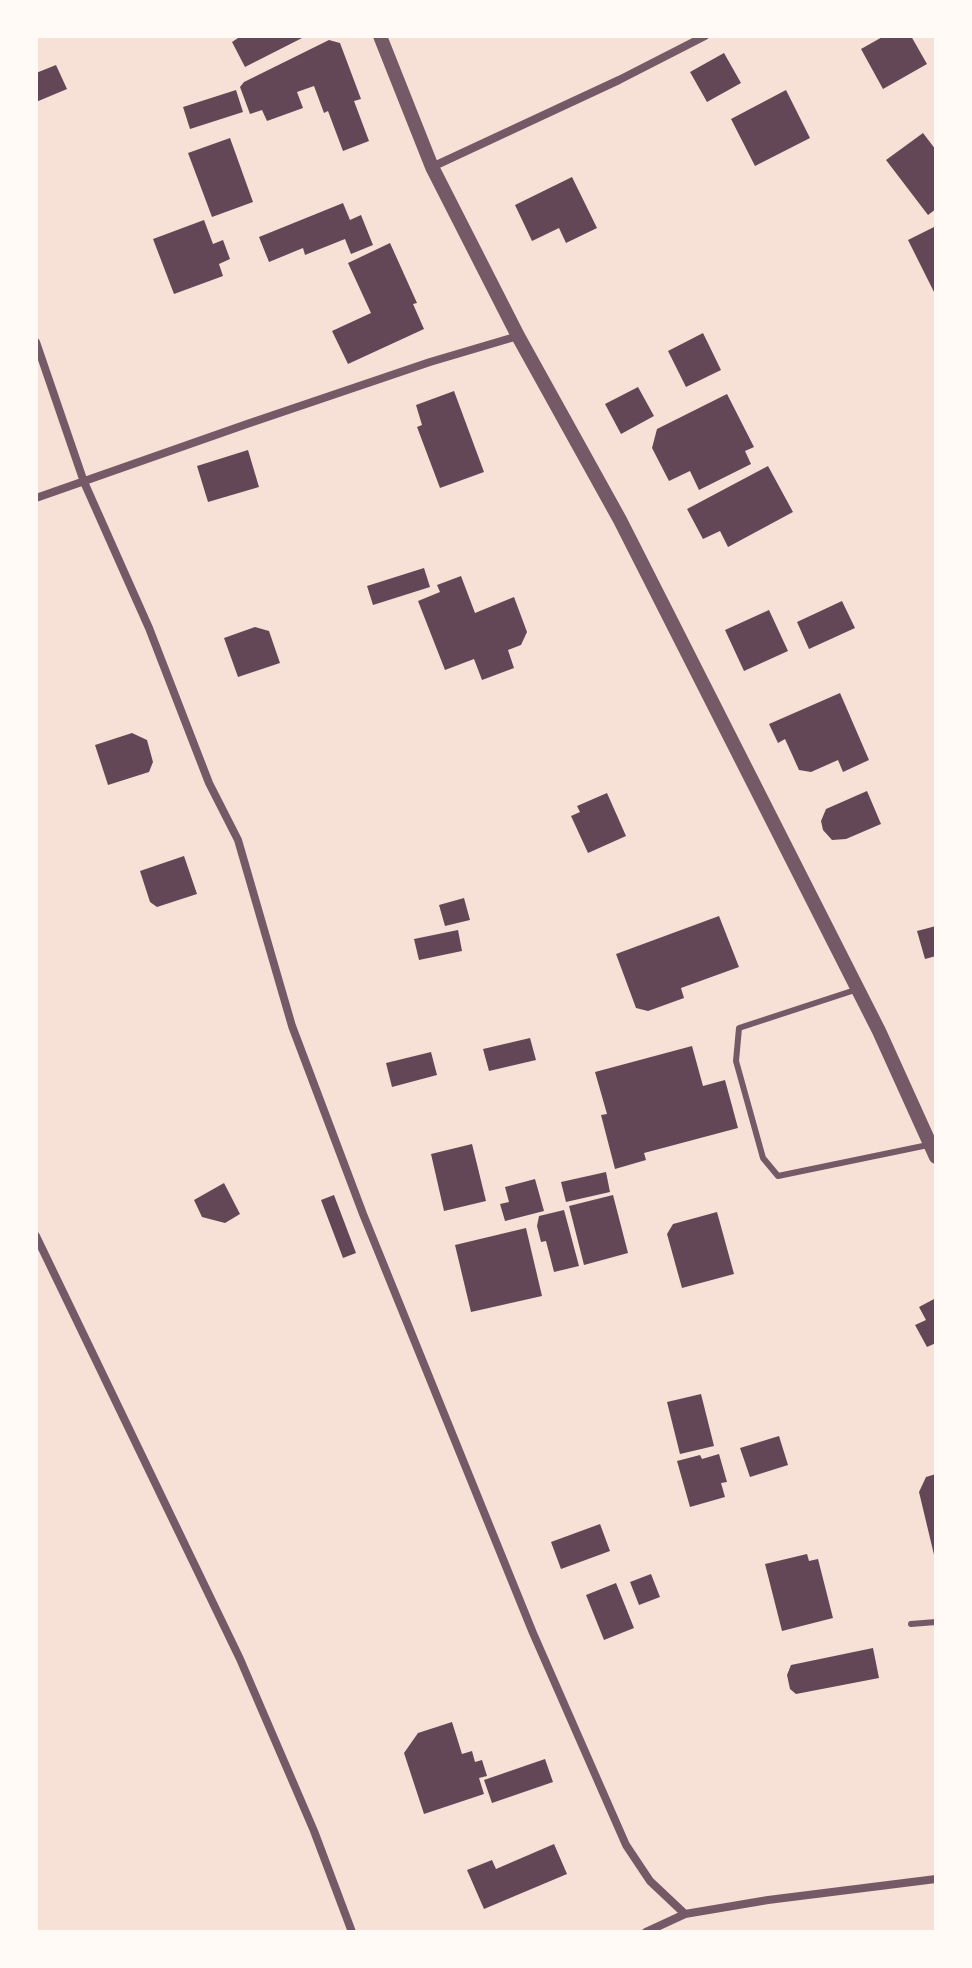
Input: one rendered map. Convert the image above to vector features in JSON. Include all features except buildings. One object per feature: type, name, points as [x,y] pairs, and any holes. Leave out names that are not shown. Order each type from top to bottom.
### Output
[{"type":"street","points":[[380,36],[432,167],[518,336],[620,520],[858,989],[933,1151]]},
{"type":"street","points":[[432,167],[619,80],[705,36]]},
{"type":"street","points":[[36,498],[402,371],[518,336]]},
{"type":"street","points":[[36,342],[84,482],[149,628],[209,783],[238,840],[297,1040],[363,1214],[533,1633],[626,1845],[650,1881],[685,1914]]},
{"type":"street","points":[[36,1236],[240,1659],[314,1831],[352,1932]]},
{"type":"street","points":[[646,1932],[685,1914],[768,1900],[936,1879]]},
{"type":"lane","points":[[858,989],[739,1028],[736,1061],[763,1158],[778,1176],[933,1151]]},
{"type":"lane","points":[[911,1624],[936,1622]]}]
